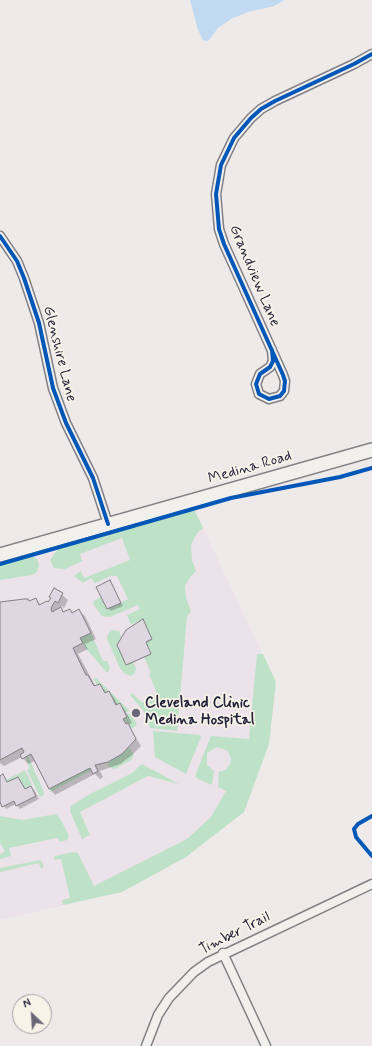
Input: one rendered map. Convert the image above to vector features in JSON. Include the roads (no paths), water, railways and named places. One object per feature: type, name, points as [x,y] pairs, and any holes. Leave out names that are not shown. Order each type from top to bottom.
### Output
[{"type":"highway","name":"Medina Road","points":[[0,555],[372,450]]},
{"type":"street","name":"Grandview Lane","points":[[272,350],[273,361],[270,367],[260,374],[256,384],[260,394],[269,399],[280,396],[285,386],[284,376],[224,244],[220,229],[216,194],[221,165],[234,138],[250,118],[261,109],[372,54]]},
{"type":"street","name":"Glenshire Lane","points":[[0,236],[17,261],[24,278],[39,323],[55,394],[66,423],[93,478],[108,524]]},
{"type":"street","name":"Timber Trail","points":[[146,1046],[158,1015],[180,984],[208,962],[223,953],[372,884]]},
{"type":"street","points":[[223,953],[266,1046]]},
{"type":"water","points":[[190,0],[285,0],[274,6],[248,12],[231,19],[218,28],[208,41],[203,40],[198,30]]},
{"type":"place","name":"Cleveland Clinic Medina Hospital","points":[[136,713]]}]
